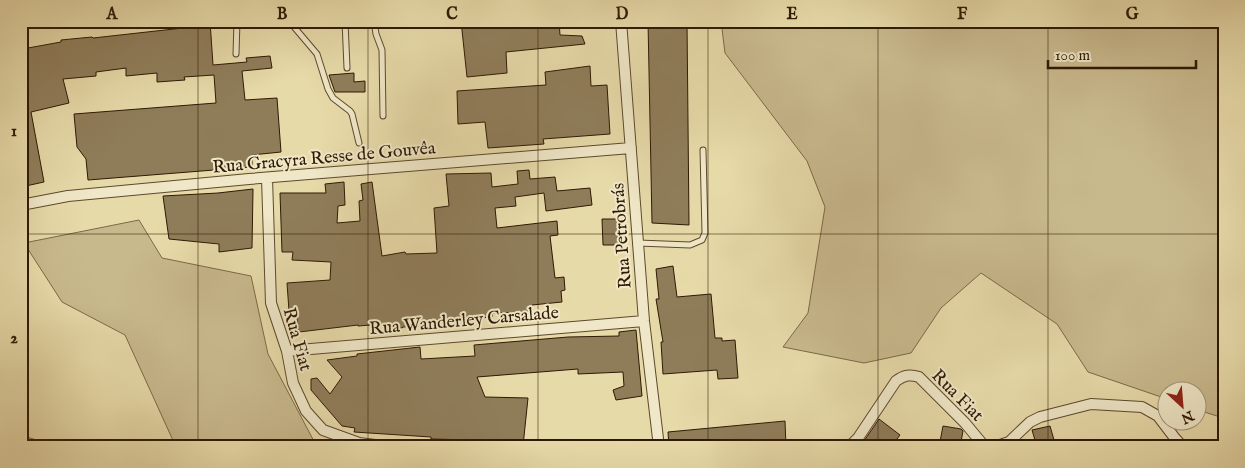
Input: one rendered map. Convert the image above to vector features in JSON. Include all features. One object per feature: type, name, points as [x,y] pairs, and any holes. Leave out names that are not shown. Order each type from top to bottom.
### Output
[{"type":"street","name":"Rua Petrobrás","points":[[621,21],[644,321],[659,447]]},
{"type":"street","name":"Rua Gracyra Resse de Gouvêa","points":[[21,204],[68,196],[630,148]]},
{"type":"street","name":"Rua Fiat","points":[[267,178],[271,303],[287,351],[293,383],[306,411],[323,430],[359,443],[391,447]]},
{"type":"street","name":"Rua Wanderley Carsalade","points":[[287,351],[644,321]]},
{"type":"street","name":"Rua Fiat","points":[[849,447],[858,438],[896,381],[903,376],[911,374],[920,377],[965,422],[985,447]]},
{"type":"street","points":[[994,447],[1009,442],[1030,422],[1040,417],[1091,404],[1142,407],[1158,416],[1183,447]]},
{"type":"lane","points":[[236,21],[236,54]]},
{"type":"lane","points":[[289,21],[317,54],[328,89],[333,98],[352,114],[359,143]]},
{"type":"lane","points":[[345,21],[347,68]]},
{"type":"lane","points":[[374,21],[376,34],[382,50],[383,116]]},
{"type":"lane","points":[[638,243],[690,245],[702,240],[705,233],[703,150]]},
{"type":"shaded area","points":[[721,21],[1224,21],[1224,423],[1217,416],[1208,413],[1208,380],[1158,380],[1158,396],[1088,372],[1057,324],[981,273],[941,308],[911,353],[864,363],[783,347],[808,313],[825,207],[807,161],[725,53]]},
{"type":"shaded area","points":[[139,220],[162,258],[251,276],[268,354],[317,447],[176,447],[125,335],[62,302],[24,243]]},
{"type":"shaded area","points":[[21,436],[24,436],[58,447],[21,447]]},
{"type":"building","points":[[183,21],[210,21],[213,65],[247,62],[246,58],[270,56],[272,68],[242,71],[245,100],[277,98],[281,152],[252,155],[252,167],[88,180],[86,159],[77,147],[74,114],[216,103],[214,75],[184,77],[185,80],[157,82],[157,73],[126,76],[126,68],[96,72],[96,76],[63,79],[69,103],[31,112],[44,182],[21,187],[21,52],[28,48],[61,42],[61,40],[183,28]]},
{"type":"building","points":[[461,21],[559,21],[560,35],[582,36],[585,44],[506,52],[507,73],[467,77]]},
{"type":"building","points":[[648,21],[687,21],[689,225],[652,223]]},
{"type":"building","points":[[590,66],[591,86],[607,85],[610,134],[543,139],[544,144],[488,148],[485,122],[458,124],[457,91],[546,85],[545,72]]},
{"type":"building","points":[[354,73],[354,82],[365,81],[365,92],[335,92],[329,75]]},
{"type":"building","points":[[529,170],[530,179],[555,177],[557,191],[590,188],[592,205],[546,211],[544,193],[515,197],[516,206],[495,208],[497,228],[557,221],[558,235],[550,236],[555,278],[564,277],[565,290],[561,291],[562,302],[532,305],[532,312],[492,313],[492,317],[433,320],[432,325],[385,330],[384,324],[358,325],[299,332],[296,312],[289,311],[287,283],[330,280],[331,262],[292,260],[293,252],[282,252],[280,193],[326,193],[325,184],[344,182],[345,205],[338,206],[337,223],[360,221],[359,201],[363,200],[361,184],[372,182],[382,256],[405,252],[406,254],[437,253],[434,208],[449,206],[446,174],[491,173],[492,187],[518,184],[517,171]]},
{"type":"building","points":[[253,189],[252,248],[219,252],[219,244],[169,239],[163,196]]},
{"type":"building","points":[[602,219],[617,219],[618,245],[603,245]]},
{"type":"building","points":[[673,266],[677,297],[711,294],[715,338],[722,338],[722,341],[735,340],[738,378],[718,379],[717,370],[663,374],[661,342],[663,342],[656,299],[659,299],[656,269]]},
{"type":"building","points":[[636,330],[642,396],[616,400],[613,390],[624,386],[623,372],[578,374],[578,369],[477,377],[485,397],[528,398],[523,446],[472,440],[431,439],[431,437],[354,432],[355,428],[342,426],[311,390],[311,379],[317,378],[330,394],[342,377],[327,360],[357,356],[357,354],[420,347],[421,359],[475,356],[474,345],[568,337],[619,336],[619,332]]},
{"type":"building","points":[[879,419],[900,435],[891,447],[866,447],[862,444]]},
{"type":"building","points":[[785,421],[786,447],[669,447],[668,432]]},
{"type":"building","points":[[943,426],[963,431],[960,447],[939,447]]},
{"type":"building","points":[[1050,426],[1056,447],[1037,447],[1032,430]]}]
